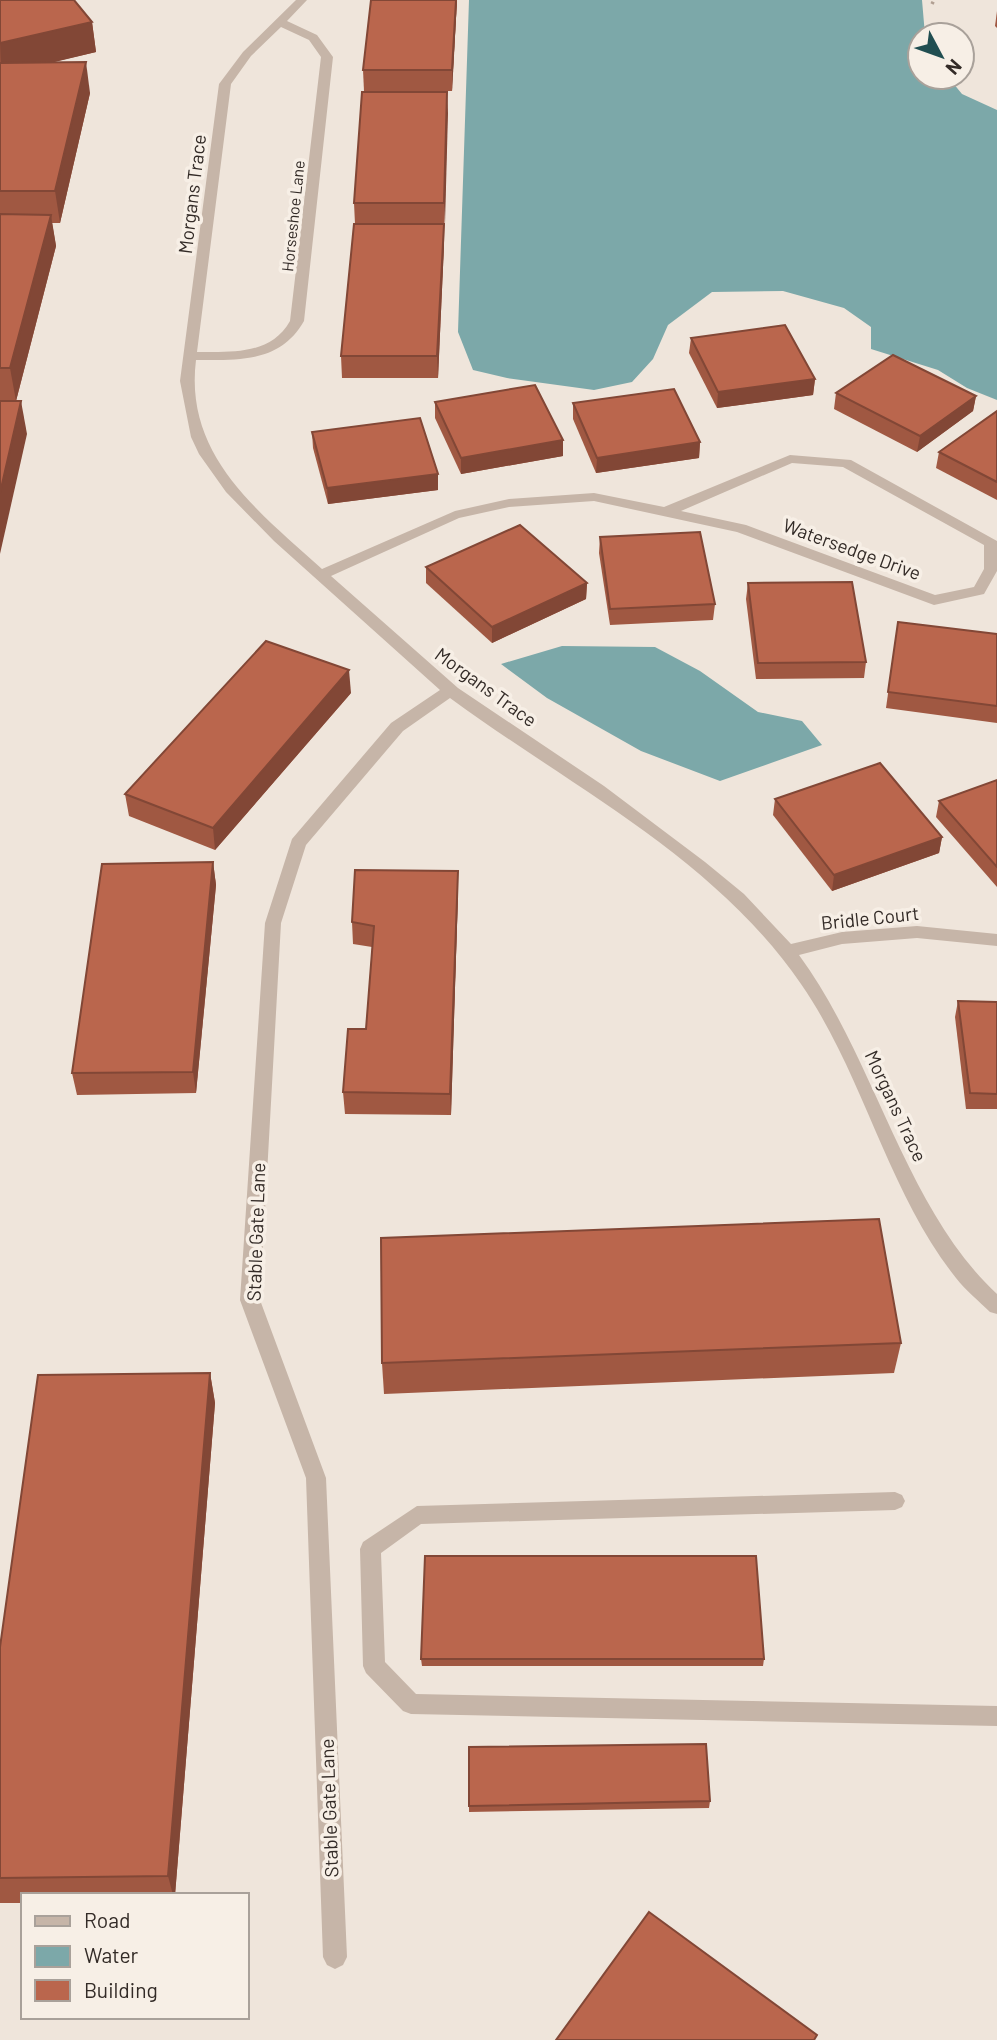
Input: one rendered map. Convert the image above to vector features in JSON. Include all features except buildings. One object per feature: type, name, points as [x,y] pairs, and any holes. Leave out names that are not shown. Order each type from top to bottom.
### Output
[{"type":"street","name":"Morgans Trace","points":[[302,0],[247,54],[225,84],[187,381],[189,405],[196,433],[208,456],[233,490],[321,575],[451,690],[582,778],[668,842],[741,901],[789,951],[850,1054],[922,1210],[963,1272],[997,1306]]},
{"type":"street","name":"Horseshoe Lane","points":[[191,356],[234,356],[262,351],[286,338],[297,321],[327,57],[318,41],[279,22]]},
{"type":"street","name":"Watersedge Drive","points":[[321,575],[456,515],[509,503],[594,497],[741,528],[934,600],[979,591],[991,569],[991,543],[846,463],[790,459],[666,512]]},
{"type":"street","name":"Stable Gate Lane","points":[[335,1957],[316,1478],[250,1300],[272,922],[298,843],[397,727],[451,690]]},
{"type":"street","name":"Bridle Court","points":[[789,951],[842,939],[917,932],[997,940]]},
{"type":"street","points":[[895,1501],[417,1515],[370,1549],[374,1666],[411,1704],[997,1716]]},
{"type":"water","points":[[469,0],[922,0],[924,21],[906,21],[906,91],[960,91],[997,110],[997,400],[967,388],[938,370],[871,349],[871,327],[844,308],[783,291],[712,292],[668,325],[653,359],[632,382],[594,390],[507,378],[473,370],[458,332]]},
{"type":"water","points":[[562,646],[655,647],[700,671],[758,712],[802,721],[822,745],[720,781],[641,751],[547,698],[501,664]]}]
